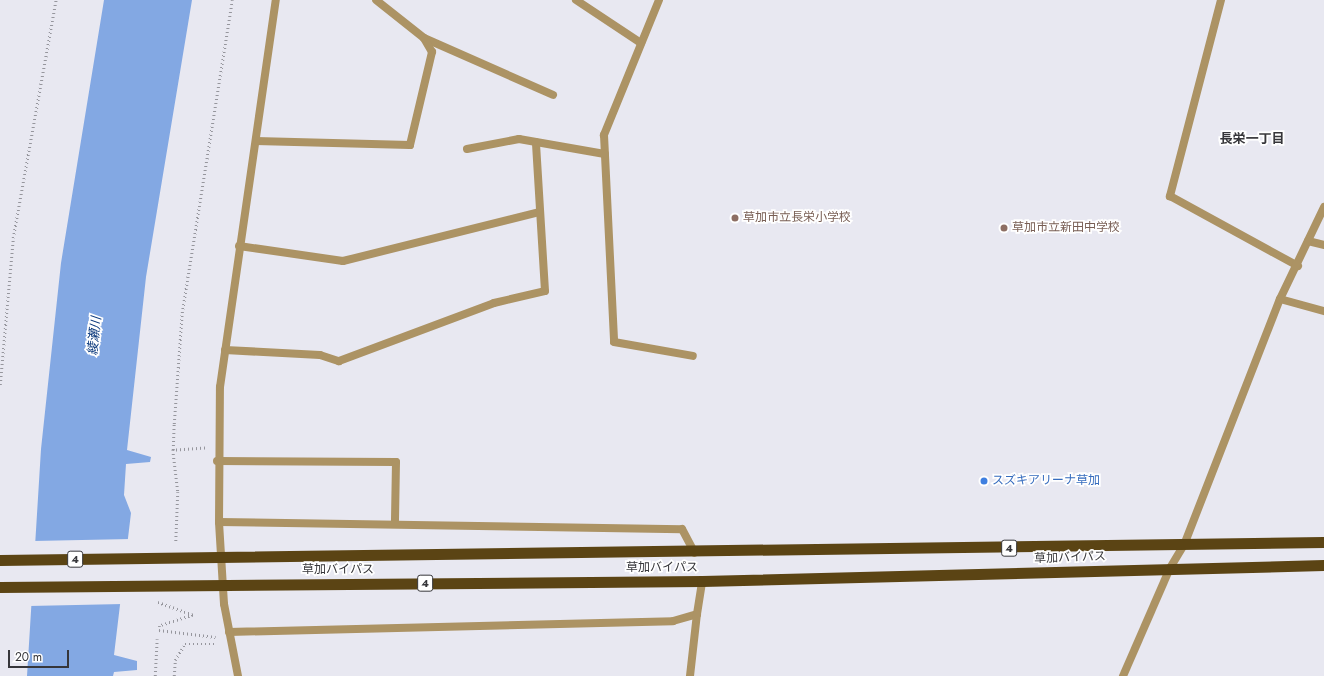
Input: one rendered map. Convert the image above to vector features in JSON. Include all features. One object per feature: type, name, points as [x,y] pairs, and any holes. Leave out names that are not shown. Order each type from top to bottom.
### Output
[{"type":"highway","name":"草加バイパス","points":[[0,560],[151,557],[695,553],[1324,542]]},
{"type":"highway","name":"草加バイパス","points":[[0,586],[702,581],[1324,565]]},
{"type":"street","points":[[238,676],[223,584],[217,460],[225,350],[276,0]]},
{"type":"street","points":[[376,0],[424,38],[553,95]]},
{"type":"street","points":[[576,0],[641,43]]},
{"type":"street","points":[[659,0],[604,135],[614,342],[693,356]]},
{"type":"street","points":[[1222,0],[1170,196],[1298,266]]},
{"type":"street","points":[[256,141],[410,145],[432,52],[424,38]]},
{"type":"street","points":[[468,148],[518,139],[605,154]]},
{"type":"street","points":[[225,350],[320,355],[339,361],[494,302],[545,291],[539,212],[536,142]]},
{"type":"street","points":[[1123,676],[1170,568],[1184,545],[1280,299],[1298,266],[1324,207]]},
{"type":"street","points":[[239,246],[343,261],[539,212]]},
{"type":"street","points":[[1308,242],[1324,246]]},
{"type":"street","points":[[1280,299],[1324,311]]},
{"type":"street","points":[[217,460],[396,462],[395,522]]},
{"type":"street","points":[[219,522],[395,522],[682,529],[695,553]]},
{"type":"street","points":[[690,676],[702,581]]},
{"type":"street","points":[[231,639],[673,621],[697,614]]},
{"type":"path","points":[[0,385],[13,238],[56,0]]},
{"type":"path","points":[[176,544],[178,492],[173,450],[182,313],[232,0]]},
{"type":"path","points":[[173,450],[218,447]]},
{"type":"path","points":[[155,598],[161,604],[193,615],[160,626],[159,630],[231,639]]},
{"type":"path","points":[[155,676],[157,639]]},
{"type":"path","points":[[174,676],[175,660],[185,644],[231,639]]},
{"type":"water","name":"綾瀬川","points":[[104,0],[192,0],[146,277],[127,450],[151,457],[150,462],[126,464],[124,495],[131,513],[114,655],[137,661],[137,670],[114,672],[113,676],[27,676],[41,449],[61,263]]},
{"type":"pier","points":[[131,539],[123,604],[29,606],[33,541]]},
{"type":"place","name":"草加市立長栄小学校","points":[[735,218]]},
{"type":"place","name":"草加市立新田中学校","points":[[1004,228]]},
{"type":"place","name":"スズキアリーナ草加","points":[[984,481]]},
{"type":"district","name":"長栄一丁目","points":[[1252,139]]}]
